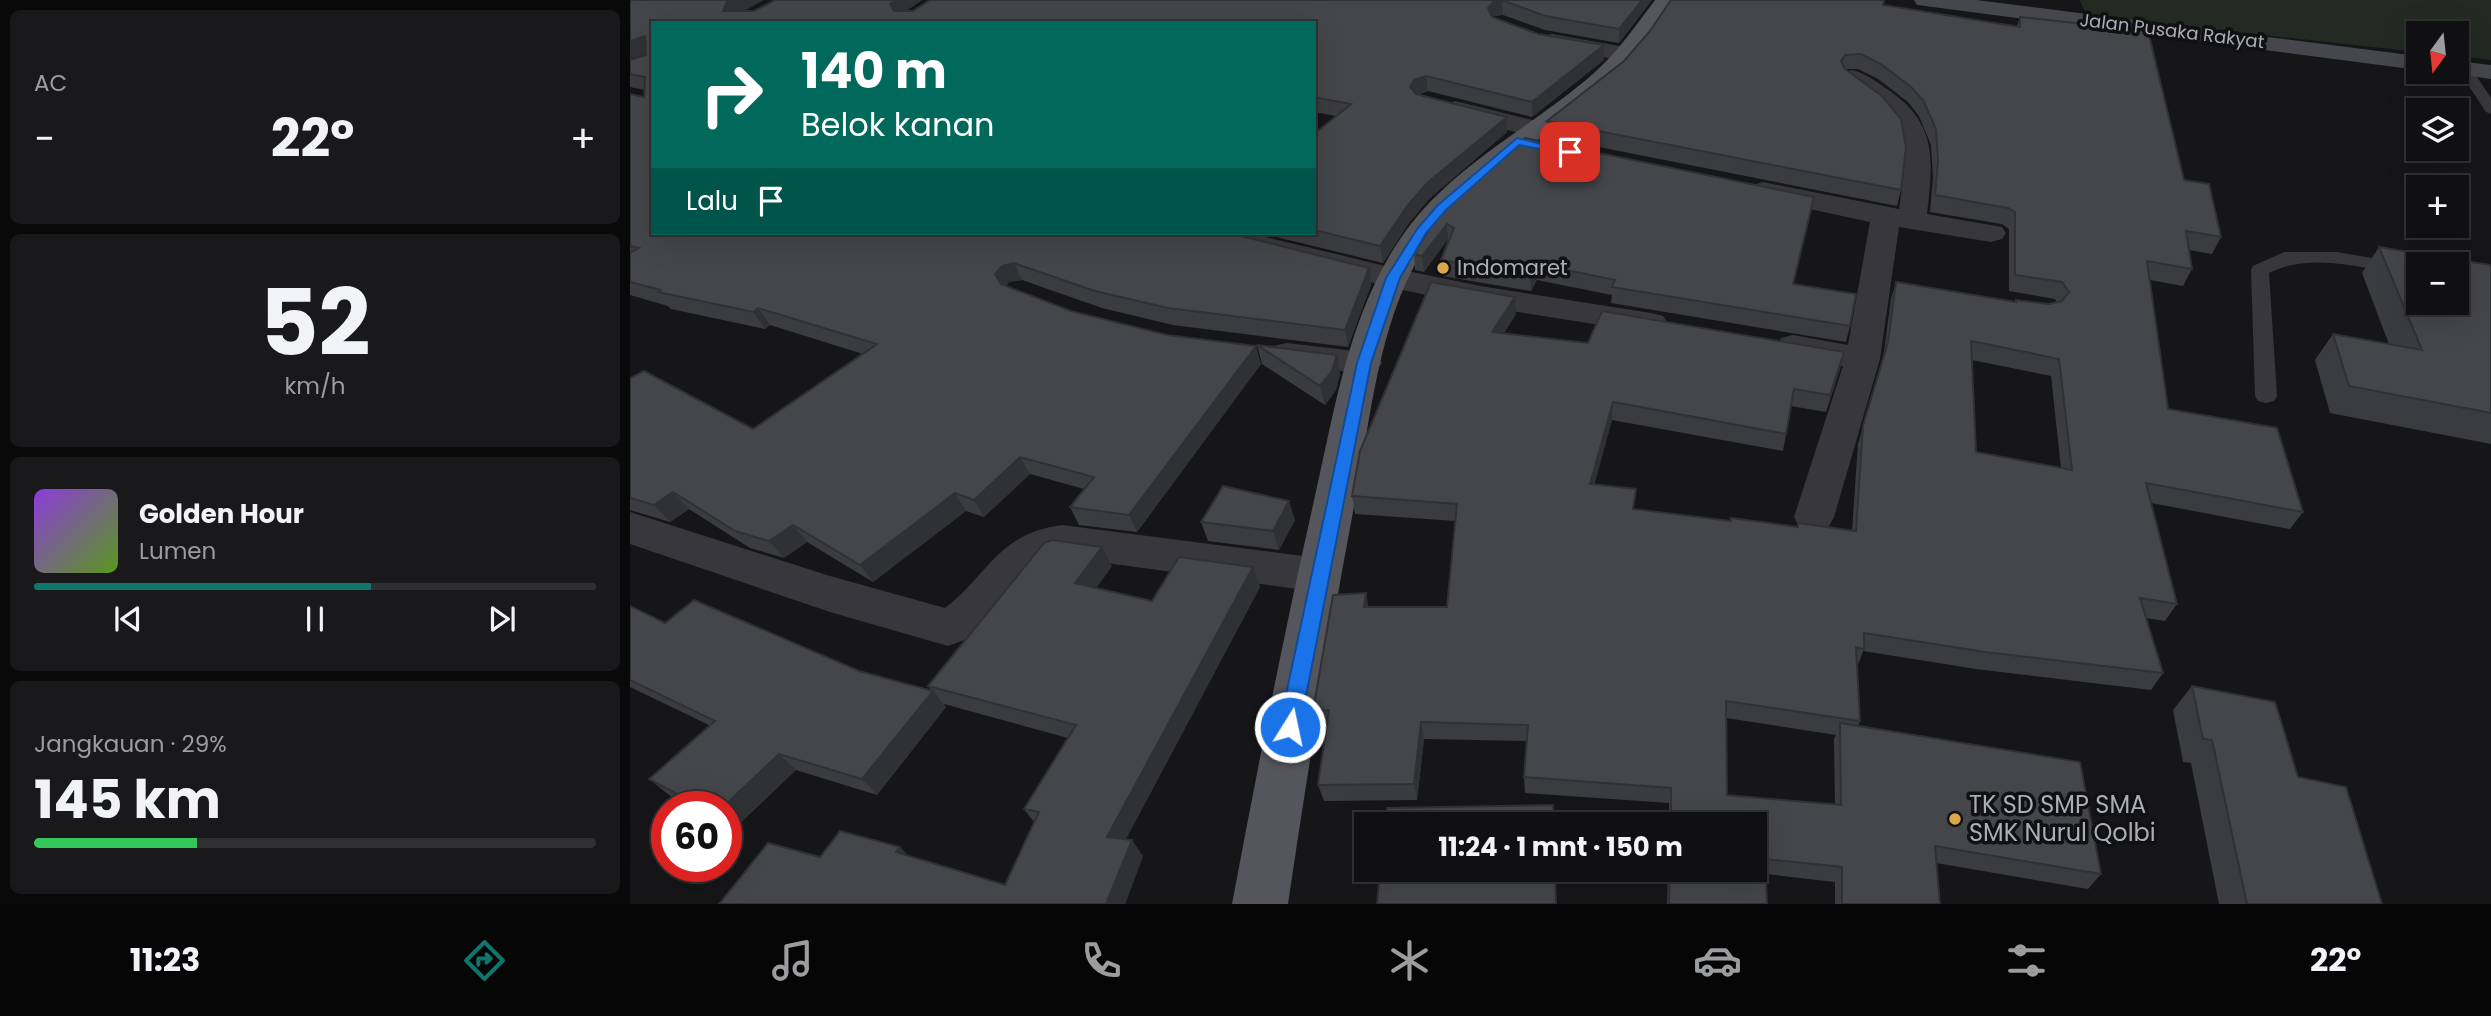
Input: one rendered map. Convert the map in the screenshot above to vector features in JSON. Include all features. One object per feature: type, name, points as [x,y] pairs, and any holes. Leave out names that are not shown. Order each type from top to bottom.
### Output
[{"type":"main road","points":[[1260,904],[1294,702],[1364,363],[1393,278],[1421,232],[1442,207],[1537,140],[1625,54],[1666,0]]},
{"type":"street","name":"Jalan Pusaka Rakyat","points":[[1925,0],[2406,61]]},
{"type":"street","points":[[1532,37],[1625,54]]},
{"type":"street","points":[[2469,69],[2491,72]]},
{"type":"street","points":[[1814,517],[1888,286],[1899,217],[1918,166],[1914,134],[1902,114],[1852,77]]},
{"type":"street","points":[[1427,103],[1537,140]]},
{"type":"street","points":[[1736,185],[1991,233]]},
{"type":"street","points":[[1222,235],[1393,278],[1556,309],[1684,328]]},
{"type":"street","points":[[1760,340],[1863,359]]},
{"type":"street","points":[[1252,350],[1364,363]]},
{"type":"street","points":[[638,538],[948,626],[964,618],[1026,552],[1049,541],[1319,575]]},
{"type":"lane","points":[[2469,80],[2491,109]]},
{"type":"lane","points":[[2266,396],[2260,270],[2284,258],[2323,258],[2406,270]]},
{"type":"shaded area","points":[[2079,0],[2491,0],[2491,60],[2469,57],[2469,21],[2406,21],[2406,51],[2088,16]]},
{"type":"building","points":[[630,0],[730,0],[723,11],[754,11],[775,0],[896,0],[890,4],[894,11],[913,11],[930,0],[1502,0],[1493,2],[1488,8],[1492,17],[1538,34],[1604,45],[1532,102],[1426,76],[1414,80],[1410,87],[1416,94],[1507,117],[1427,183],[1407,206],[1380,246],[1316,230],[1316,132],[1351,104],[1316,97],[1316,21],[651,21],[651,235],[1237,235],[1369,268],[1345,330],[1168,308],[1095,291],[1014,263],[1002,266],[995,274],[1001,284],[1071,311],[1167,335],[1256,346],[1129,515],[1070,507],[1094,477],[1020,457],[974,500],[955,493],[860,565],[793,525],[769,541],[735,531],[673,492],[654,505],[630,498],[630,378],[644,371],[753,429],[877,344],[758,308],[753,312],[658,292],[661,290],[630,282],[630,253],[639,248],[630,246],[630,94],[644,97],[645,77],[630,74],[630,60],[646,55],[645,36],[630,41]]},
{"type":"building","points":[[1502,0],[1642,0],[1619,29],[1545,16]]},
{"type":"building","points":[[1671,0],[1884,0],[1883,5],[2020,27],[2020,17],[2148,31],[2184,180],[2209,184],[2221,237],[2186,231],[2192,269],[2147,261],[2168,409],[2277,428],[2303,512],[2146,483],[2177,604],[2140,598],[2163,673],[1985,652],[1864,633],[1864,649],[1856,647],[1860,721],[1726,701],[1727,795],[1841,805],[1840,723],[2080,762],[2101,874],[1935,846],[1940,904],[1842,904],[1842,867],[1767,859],[1767,812],[1671,812],[1671,788],[1524,777],[1528,725],[1421,722],[1414,784],[1318,785],[1329,710],[1313,711],[1333,595],[1366,593],[1364,607],[1447,607],[1457,504],[1352,496],[1360,451],[1431,282],[1515,297],[1492,332],[1588,343],[1602,311],[1844,352],[1830,395],[1794,389],[1786,434],[1613,402],[1590,484],[1636,489],[1633,509],[1731,521],[1731,518],[1798,527],[1798,523],[1856,531],[1863,426],[1888,342],[1896,282],[2016,302],[2049,304],[2062,301],[2069,292],[2062,282],[2015,275],[2015,212],[2008,208],[1935,195],[1938,161],[1936,129],[1923,100],[1881,64],[1861,54],[1845,55],[1841,61],[1845,69],[1882,96],[1901,119],[1906,147],[1901,190],[1547,121],[1624,61],[1650,31]],"holes":[[[1971,341],[2059,359],[2072,470],[1976,452]]]},
{"type":"building","points":[[1525,138],[1814,197],[1793,284],[1856,294],[1850,326],[1612,287],[1615,280],[1537,264],[1530,275],[1441,260],[1454,228],[1447,224],[1422,256],[1414,254],[1435,220],[1453,198]]},
{"type":"building","points":[[2379,247],[2410,252],[2406,252],[2406,312]]},
{"type":"building","points":[[2469,262],[2490,265],[2491,413],[2349,386],[2333,334],[2422,350],[2407,315],[2469,315]]},
{"type":"building","points":[[1257,345],[1337,355],[1332,371],[1320,386]]},
{"type":"building","points":[[1223,486],[1289,501],[1273,531],[1201,522]]},
{"type":"building","points":[[1052,540],[1102,547],[1075,583],[1152,601],[1179,557],[1253,567],[1107,837],[1132,840],[1106,904],[719,904],[737,882],[742,882],[742,875],[768,843],[820,857],[840,831],[900,847],[896,852],[1005,885],[1039,812],[1024,809],[1076,725],[928,686],[1044,543]]},
{"type":"building","points":[[694,600],[859,671],[933,691],[862,779],[779,754],[740,791],[671,791],[649,779],[715,721],[630,680],[630,606],[665,623]]},
{"type":"building","points":[[2192,686],[2275,702],[2298,777],[2346,787],[2382,904],[2247,904],[2212,740],[2203,739]]},
{"type":"building","points":[[1553,805],[1553,812],[1386,812],[1387,808]]},
{"type":"building","points":[[1379,882],[1555,882],[1556,904],[1377,904]]},
{"type":"building","points":[[1670,882],[1766,882],[1767,904],[1669,904]]},
{"type":"place","name":"Indomaret","points":[[1443,268]]},
{"type":"place","name":"TK SD SMP SMA SMK Nurul Qolbi","points":[[1955,819]]},
{"type":"route","points":[[1290,727],[1364,363],[1393,278],[1421,232],[1442,207],[1517,141],[1570,152]]}]
